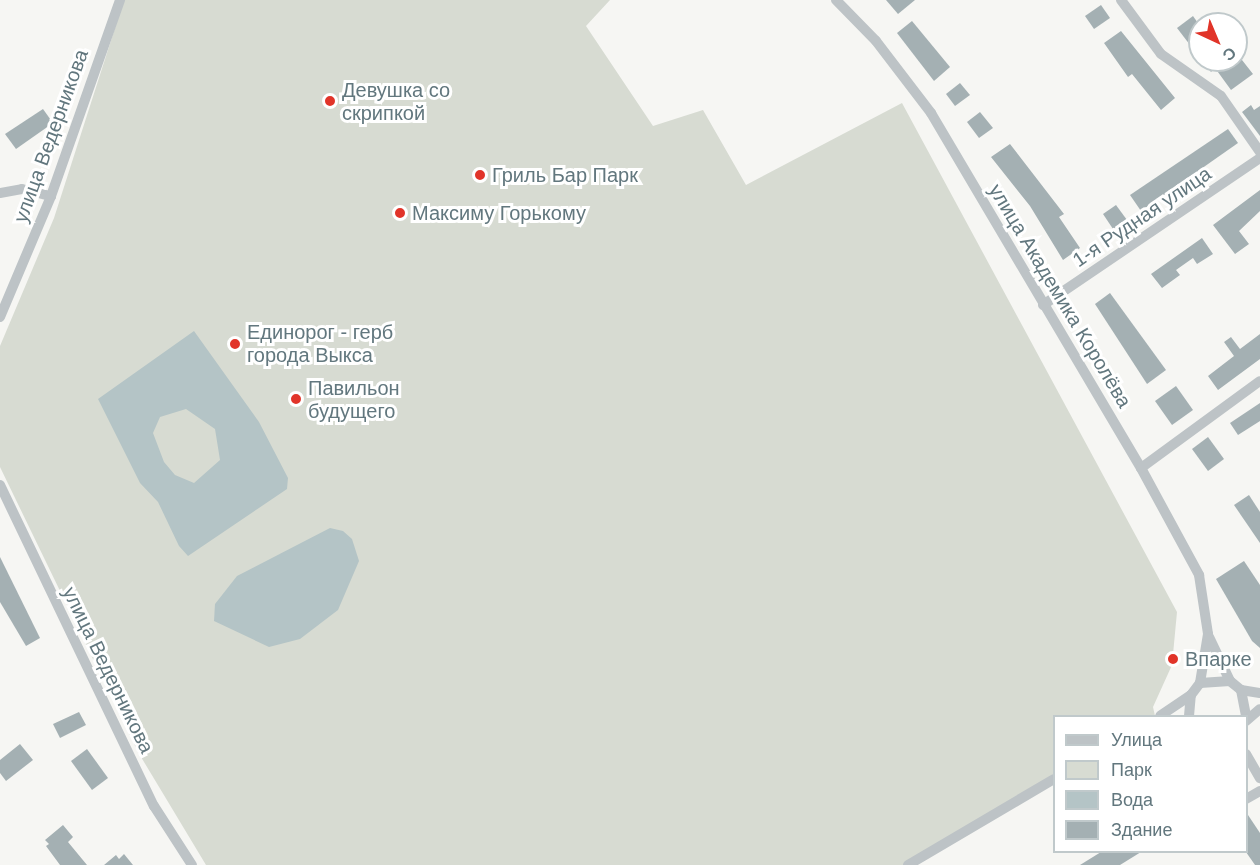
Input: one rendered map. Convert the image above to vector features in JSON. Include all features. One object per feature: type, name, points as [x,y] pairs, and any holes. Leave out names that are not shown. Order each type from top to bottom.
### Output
[{"type":"street","name":"улица Ведерникова","points":[[0,317],[51,196],[120,0]]},
{"type":"street","name":"улица Академика Королёва","points":[[836,0],[876,40],[916,90],[1141,468],[1199,575],[1208,634]]},
{"type":"street","points":[[1121,0],[1161,54],[1221,96],[1260,152]]},
{"type":"street","name":"1-я Рудная улица","points":[[1043,306],[1260,158]]},
{"type":"street","points":[[0,193],[22,189],[51,196]]},
{"type":"street","points":[[1141,468],[1260,381]]},
{"type":"street","name":"улица Ведерникова","points":[[0,485],[154,806],[192,865]]},
{"type":"street","points":[[1208,634],[1230,681],[1241,690],[1260,693]]},
{"type":"street","points":[[1163,715],[1191,695],[1200,683],[1208,634]]},
{"type":"street","points":[[1200,683],[1230,681]]},
{"type":"street","points":[[1241,690],[1245,715]]},
{"type":"street","points":[[1189,715],[1191,695]]},
{"type":"street","points":[[1248,757],[1260,778]]},
{"type":"street","points":[[908,865],[1053,780]]},
{"type":"green space","points":[[124,0],[610,0],[586,26],[653,126],[703,110],[746,185],[902,103],[1177,612],[1172,665],[1153,707],[1155,715],[1053,715],[1053,779],[905,865],[206,865],[138,752],[0,467],[0,346],[54,218]]},
{"type":"water","points":[[194,331],[259,422],[288,478],[287,489],[188,556],[179,546],[158,502],[140,483],[98,399]],"holes":[[[186,409],[215,429],[220,460],[194,483],[175,475],[164,462],[153,433],[160,417]]]},
{"type":"water","points":[[330,528],[343,531],[352,539],[359,561],[338,610],[300,639],[269,647],[214,621],[215,604],[237,576]]},
{"type":"building","points":[[886,0],[915,0],[898,14]]},
{"type":"building","points":[[1101,5],[1110,18],[1094,29],[1085,16]]},
{"type":"building","points":[[1188,20],[1188,42],[1177,28]]},
{"type":"building","points":[[912,21],[950,67],[934,81],[897,33]]},
{"type":"building","points":[[1121,31],[1175,98],[1161,110],[1132,74],[1128,77],[1104,43]]},
{"type":"building","points":[[1248,68],[1253,74],[1231,90],[1218,72],[1248,72]]},
{"type":"building","points":[[960,83],[970,95],[955,106],[946,94]]},
{"type":"building","points":[[1251,105],[1254,110],[1260,106],[1260,136],[1242,112]]},
{"type":"building","points":[[43,109],[53,123],[16,149],[5,134]]},
{"type":"building","points":[[980,112],[993,128],[979,138],[967,122]]},
{"type":"building","points":[[1228,129],[1238,143],[1141,211],[1130,195]]},
{"type":"building","points":[[1010,144],[1064,214],[1059,217],[1080,248],[1063,260],[1030,206],[991,157]]},
{"type":"building","points":[[1260,190],[1260,211],[1239,231],[1249,244],[1235,254],[1213,225]]},
{"type":"building","points":[[1116,205],[1127,220],[1113,229],[1103,214]]},
{"type":"building","points":[[1202,238],[1213,254],[1197,264],[1193,258],[1176,270],[1180,275],[1162,288],[1151,274]]},
{"type":"building","points":[[1110,293],[1166,370],[1147,384],[1095,304]]},
{"type":"building","points":[[1260,334],[1260,359],[1218,390],[1208,376],[1234,356],[1224,342],[1231,337],[1240,349]]},
{"type":"building","points":[[1176,386],[1193,410],[1172,425],[1155,401]]},
{"type":"building","points":[[1260,403],[1260,421],[1238,435],[1230,423]]},
{"type":"building","points":[[1208,437],[1224,459],[1208,471],[1192,449]]},
{"type":"building","points":[[1249,495],[1260,512],[1260,543],[1234,505]]},
{"type":"building","points":[[0,557],[40,638],[26,646],[0,602]]},
{"type":"building","points":[[1244,561],[1260,585],[1260,648],[1252,641],[1216,579]]},
{"type":"building","points":[[79,712],[86,725],[60,738],[53,724]]},
{"type":"building","points":[[20,744],[33,760],[6,781],[0,773],[0,760]]},
{"type":"building","points":[[87,749],[108,778],[92,790],[71,761]]},
{"type":"building","points":[[1248,815],[1260,833],[1260,865],[1255,865],[1247,853]]},
{"type":"building","points":[[63,825],[73,837],[68,842],[87,865],[60,865],[46,846],[49,844],[45,840]]},
{"type":"building","points":[[1099,853],[1139,853],[1120,865],[1080,865]]},
{"type":"building","points":[[124,854],[133,865],[104,865],[116,855],[119,859]]},
{"type":"place","name":"Девушка со скрипкой","points":[[330,101]]},
{"type":"place","name":"Гриль Бар Парк","points":[[480,175]]},
{"type":"place","name":"Максиму Горькому","points":[[400,213]]},
{"type":"place","name":"Единорог - герб города Выкса","points":[[235,344]]},
{"type":"place","name":"Павильон будущего","points":[[296,399]]},
{"type":"place","name":"Впарке","points":[[1173,659]]}]
